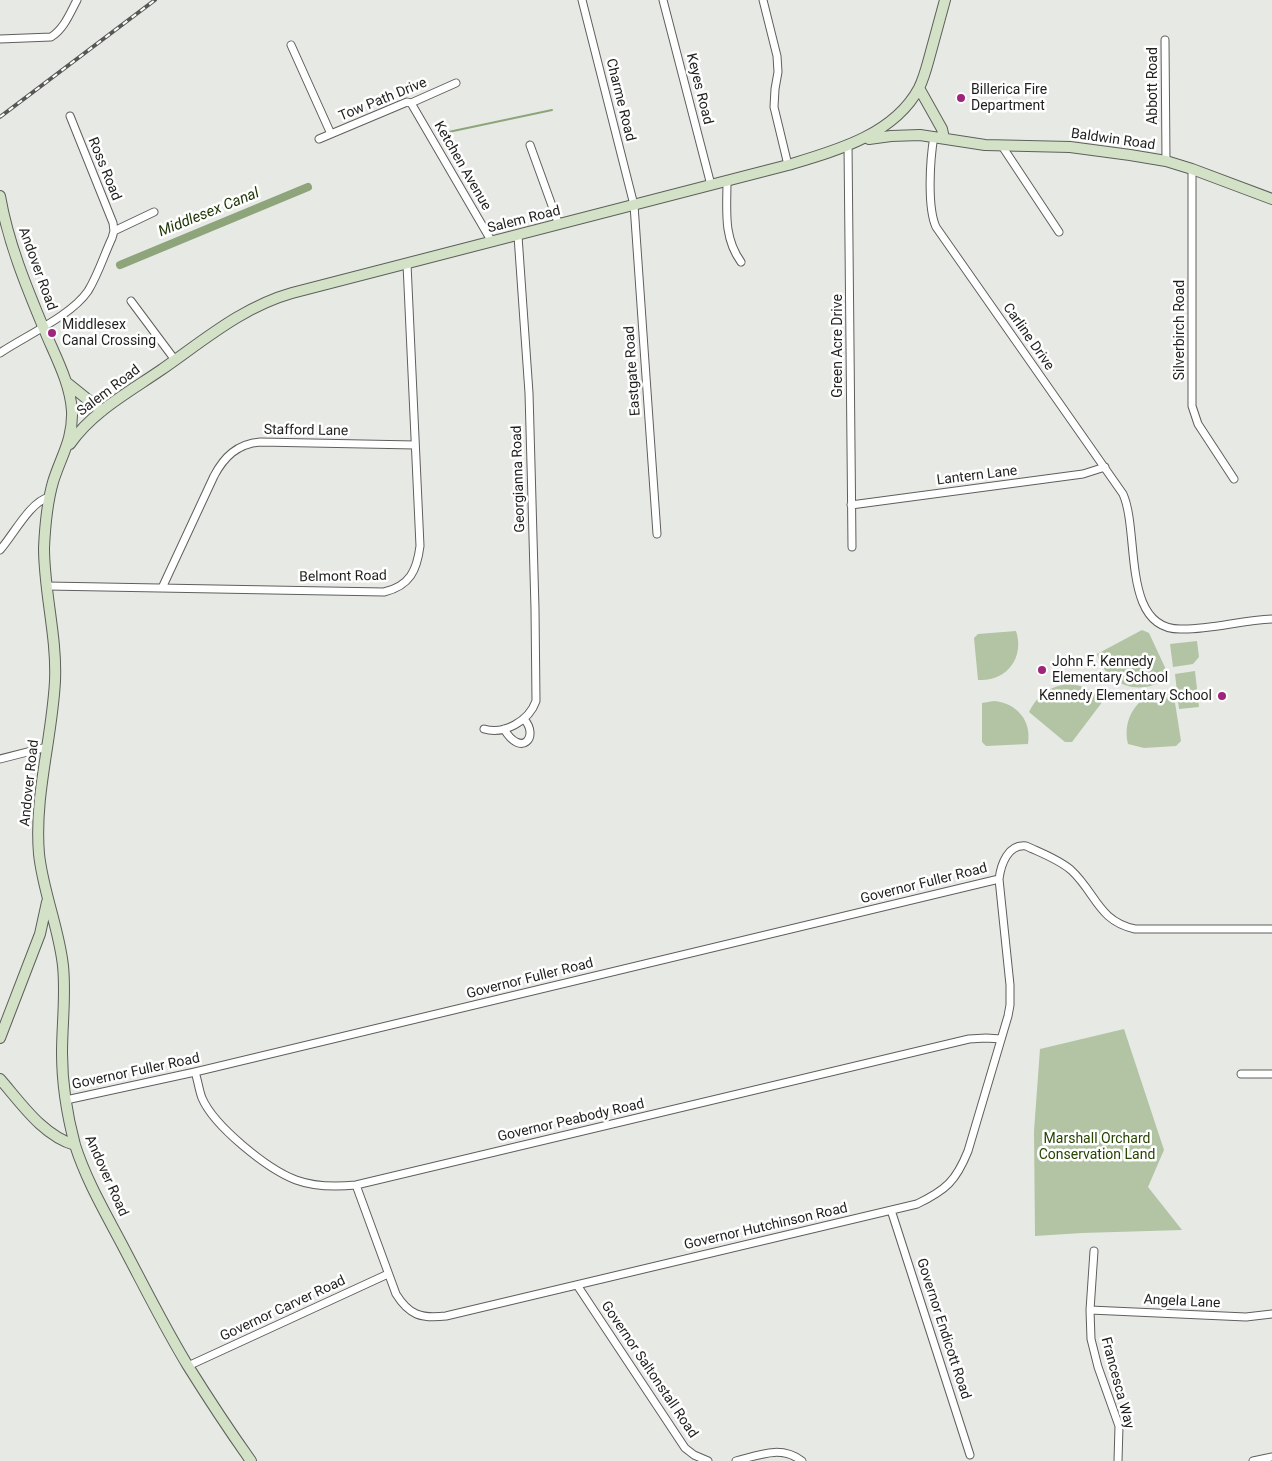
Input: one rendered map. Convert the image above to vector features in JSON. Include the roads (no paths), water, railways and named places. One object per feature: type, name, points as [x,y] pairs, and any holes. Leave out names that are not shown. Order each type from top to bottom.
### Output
[{"type":"main road","name":"Salem Road","points":[[68,447],[80,430],[102,411],[242,313],[268,300],[788,166],[876,132],[891,122],[908,104],[919,88],[945,0]]},
{"type":"main road","points":[[919,88],[942,129],[939,137]]},
{"type":"main road","name":"Baldwin Road","points":[[851,143],[891,136],[939,137],[977,144],[1002,146],[1070,147],[1166,161],[1272,199]]},
{"type":"main road","name":"Andover Road","points":[[0,196],[18,264],[66,382],[72,416],[68,447],[55,475],[46,518],[44,544],[55,676],[38,834],[41,864],[61,953],[64,978],[62,1060],[66,1100],[75,1144],[102,1205],[188,1366],[251,1461]]},
{"type":"main road","points":[[66,382],[102,411]]},
{"type":"main road","points":[[0,1038],[40,934],[48,899]]},
{"type":"main road","points":[[40,934],[56,930]]},
{"type":"main road","points":[[0,1079],[52,1135],[75,1144]]},
{"type":"street","points":[[0,40],[50,37],[62,27],[76,0]]},
{"type":"street","name":"Charme Road","points":[[582,0],[634,205]]},
{"type":"street","name":"Keyes Road","points":[[663,0],[711,185]]},
{"type":"street","points":[[763,0],[777,56],[778,72],[774,107],[788,166]]},
{"type":"street","name":"Abbott Road","points":[[1165,40],[1166,161]]},
{"type":"street","points":[[292,45],[331,134]]},
{"type":"street","name":"Tow Path Drive","points":[[319,139],[456,83]]},
{"type":"street","name":"Ketchen Avenue","points":[[411,103],[492,242]]},
{"type":"street","name":"Ross Road","points":[[70,116],[113,223],[114,231]]},
{"type":"street","name":"Carline Drive","points":[[939,137],[931,206],[938,232],[1120,489],[1127,504],[1141,600],[1148,615],[1159,624],[1170,628],[1182,629],[1272,619]]},
{"type":"street","name":"Green Acre Drive","points":[[851,143],[852,547]]},
{"type":"street","points":[[530,145],[558,225]]},
{"type":"street","points":[[1002,146],[1059,232]]},
{"type":"street","name":"Silverbirch Road","points":[[1192,169],[1192,406],[1198,424],[1234,479]]},
{"type":"street","points":[[727,181],[728,235],[732,248],[741,262]]},
{"type":"street","name":"Eastgate Road","points":[[634,205],[657,534]]},
{"type":"street","points":[[0,353],[58,317],[81,298],[89,290],[114,231],[154,212]]},
{"type":"street","name":"Georgianna Road","points":[[518,236],[529,393],[535,609],[536,701],[529,715],[524,719]]},
{"type":"street","name":"Belmont Road","points":[[47,586],[384,592],[397,588],[408,580],[416,568],[420,534],[407,264]]},
{"type":"street","points":[[131,300],[175,360]]},
{"type":"street","name":"Stafford Lane","points":[[162,588],[214,476],[222,462],[238,448],[246,444],[260,442],[416,445]]},
{"type":"street","name":"Lantern Lane","points":[[851,504],[1083,474],[1105,467]]},
{"type":"street","points":[[0,550],[35,504],[49,497]]},
{"type":"street","points":[[484,729],[496,731],[504,729],[524,719],[531,730],[526,742],[520,744],[514,742],[504,729]]},
{"type":"street","points":[[0,759],[47,747]]},
{"type":"street","points":[[999,879],[1001,865],[1007,855],[1015,848],[1026,846],[1070,869],[1108,918],[1125,927],[1135,929],[1272,929]]},
{"type":"street","name":"Governor Hutchinson Road","points":[[356,1185],[396,1294],[402,1304],[410,1311],[432,1318],[917,1204],[934,1196],[950,1184],[961,1169],[1008,1016],[1011,995],[999,879]]},
{"type":"street","name":"Governor Fuller Road","points":[[66,1100],[196,1072],[999,879]]},
{"type":"street","name":"Governor Peabody Road","points":[[196,1072],[202,1098],[214,1116],[232,1136],[265,1162],[280,1172],[306,1183],[330,1186],[356,1185],[969,1039],[1001,1039]]},
{"type":"street","points":[[1241,1074],[1272,1074]]},
{"type":"street","name":"Governor Endicott Road","points":[[891,1210],[970,1455]]},
{"type":"street","name":"Francesca Way","points":[[1094,1251],[1090,1310],[1093,1349],[1119,1426],[1118,1461]]},
{"type":"street","name":"Governor Carver Road","points":[[188,1366],[388,1274]]},
{"type":"street","name":"Governor Saltonstall Road","points":[[577,1285],[685,1448],[694,1456],[708,1461]]},
{"type":"street","name":"Angela Lane","points":[[1090,1310],[1238,1317],[1272,1314]]},
{"type":"street","points":[[736,1461],[766,1452],[780,1452],[802,1461]]},
{"type":"street","points":[[1253,1461],[1272,1457]]},
{"type":"waterway","points":[[439,134],[552,110]]},
{"type":"waterway","name":"Middlesex Canal","points":[[120,265],[308,187]]},
{"type":"railway","points":[[0,117],[155,0]]},
{"type":"place","name":"Billerica Fire Department","points":[[961,98]]},
{"type":"place","name":"Middlesex Canal Crossing","points":[[52,333]]},
{"type":"place","name":"John F. Kennedy Elementary School","points":[[1042,670]]},
{"type":"place","name":"Kennedy Elementary School","points":[[1222,696]]},
{"type":"park label","name":"Marshall Orchard Conservation Land","points":[[1097,1148]]}]
